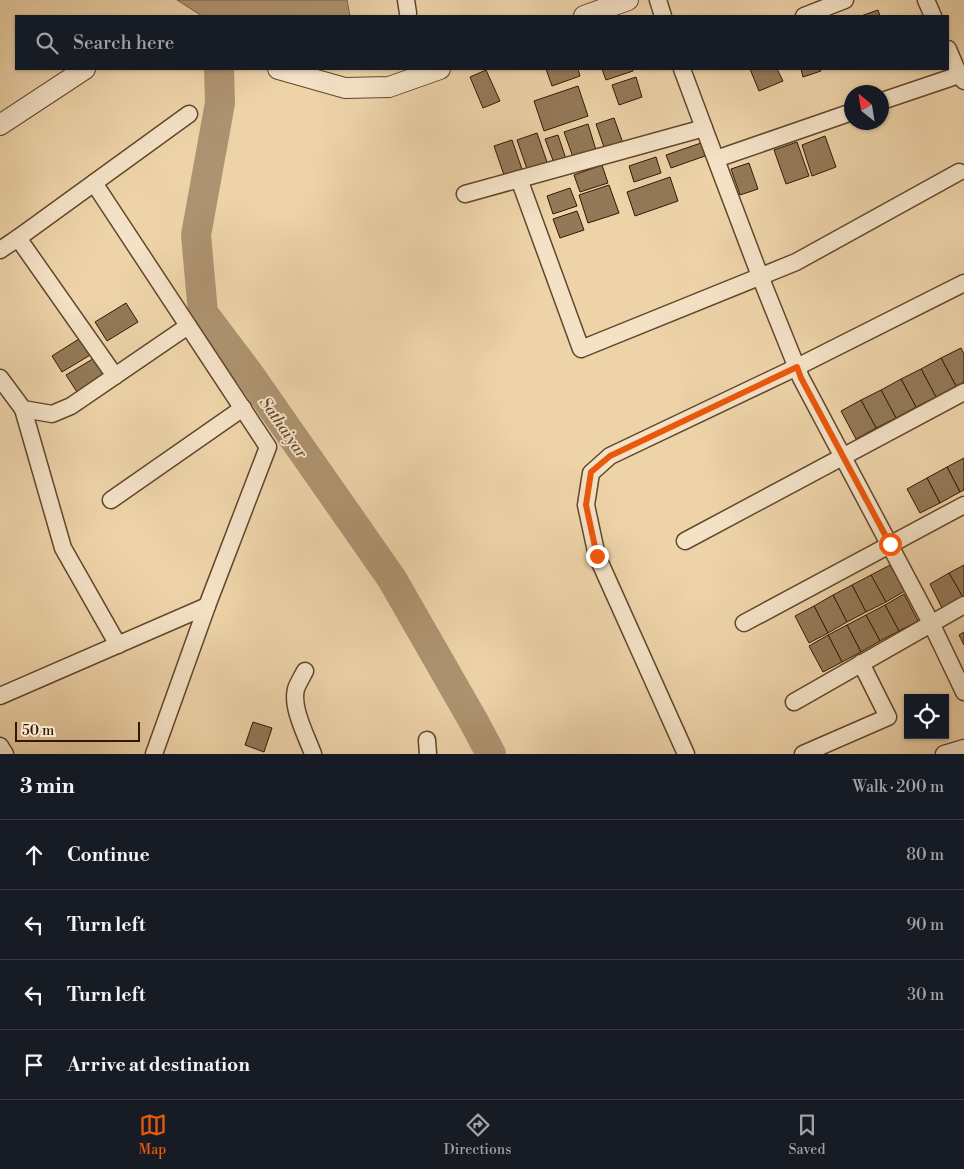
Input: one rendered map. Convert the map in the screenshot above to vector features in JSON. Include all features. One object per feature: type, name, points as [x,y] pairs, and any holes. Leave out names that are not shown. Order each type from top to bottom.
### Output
[{"type":"street","points":[[587,15],[628,0]]},
{"type":"street","points":[[658,0],[663,15]]},
{"type":"street","points":[[807,15],[845,0]]},
{"type":"street","points":[[926,0],[933,15]]},
{"type":"street","points":[[889,99],[961,78],[949,51]]},
{"type":"street","points":[[0,125],[83,70]]},
{"type":"street","points":[[282,70],[345,88],[389,87],[437,70]]},
{"type":"street","points":[[682,70],[760,276],[801,378],[890,544],[964,692]]},
{"type":"street","points":[[0,250],[189,114]]},
{"type":"street","points":[[716,159],[844,115]]},
{"type":"street","points":[[466,194],[704,128]]},
{"type":"street","points":[[519,179],[581,349],[796,262],[959,172]]},
{"type":"street","points":[[94,183],[268,447],[154,754]]},
{"type":"street","points":[[18,238],[115,376]]},
{"type":"street","points":[[686,754],[597,556],[586,505],[591,472],[610,456],[797,367],[964,283]]},
{"type":"street","points":[[23,409],[52,414],[71,406],[188,326]]},
{"type":"street","points":[[0,378],[23,409],[63,548],[118,645]]},
{"type":"street","points":[[686,541],[964,392]]},
{"type":"street","points":[[111,500],[243,408]]},
{"type":"street","points":[[744,623],[964,505]]},
{"type":"street","points":[[794,702],[964,605]]},
{"type":"street","points":[[0,696],[208,606]]},
{"type":"street","points":[[803,754],[888,717],[861,663]]},
{"type":"street","points":[[305,672],[296,690],[295,704],[298,717],[313,754]]},
{"type":"street","points":[[0,746],[6,754]]},
{"type":"street","points":[[944,754],[964,748]]},
{"type":"shaded area","points":[[177,0],[347,0],[350,15],[200,15]]},
{"type":"building","points":[[878,10],[880,15],[864,15]]},
{"type":"building","points":[[486,70],[500,101],[483,108],[470,77]]},
{"type":"building","points":[[546,70],[578,70],[580,76],[552,86]]},
{"type":"building","points":[[602,70],[633,70],[633,71],[606,80]]},
{"type":"building","points":[[750,70],[778,70],[783,81],[759,91]]},
{"type":"building","points":[[801,70],[821,71],[803,77]]},
{"type":"building","points":[[636,77],[642,97],[619,105],[612,85]]},
{"type":"building","points":[[578,86],[588,116],[544,131],[534,101]]},
{"type":"building","points":[[614,118],[623,143],[605,150],[596,124]]},
{"type":"building","points":[[588,124],[596,150],[573,157],[564,132]]},
{"type":"building","points":[[537,133],[548,165],[528,172],[517,140]]},
{"type":"building","points":[[558,135],[566,159],[554,163],[545,139]]},
{"type":"building","points":[[825,136],[836,167],[812,176],[802,145]]},
{"type":"building","points":[[512,140],[523,172],[505,178],[494,146]]},
{"type":"building","points":[[797,142],[809,176],[786,184],[774,150]]},
{"type":"building","points":[[701,143],[705,156],[671,168],[666,155]]},
{"type":"building","points":[[656,157],[661,173],[634,182],[629,166]]},
{"type":"building","points":[[749,163],[758,189],[740,195],[731,169]]},
{"type":"building","points":[[602,165],[608,183],[580,192],[574,175]]},
{"type":"building","points":[[670,177],[678,201],[635,216],[627,192]]},
{"type":"building","points":[[609,185],[619,213],[588,223],[579,195]]},
{"type":"building","points":[[570,188],[577,206],[553,214],[547,196]]},
{"type":"building","points":[[577,211],[584,230],[560,238],[553,219]]},
{"type":"building","points":[[126,303],[138,322],[107,341],[95,322]]},
{"type":"building","points":[[82,337],[92,354],[62,372],[52,356]]},
{"type":"building","points":[[961,348],[964,354],[964,382],[956,386],[941,358]]},
{"type":"building","points":[[96,357],[106,374],[77,392],[66,375]]},
{"type":"building","points":[[941,358],[956,386],[936,397],[921,369]]},
{"type":"building","points":[[921,369],[936,397],[916,407],[901,379]]},
{"type":"building","points":[[901,379],[916,407],[896,418],[881,390]]},
{"type":"building","points":[[881,390],[896,418],[876,428],[861,400]]},
{"type":"building","points":[[861,400],[876,428],[856,439],[841,411]]},
{"type":"building","points":[[964,458],[964,490],[960,492],[947,467]]},
{"type":"building","points":[[947,467],[960,492],[940,503],[927,478]]},
{"type":"building","points":[[927,478],[940,503],[920,513],[907,489]]},
{"type":"building","points":[[890,565],[905,591],[886,602],[871,575]]},
{"type":"building","points":[[964,565],[964,599],[949,573]]},
{"type":"building","points":[[949,573],[964,599],[943,610],[930,584]]},
{"type":"building","points":[[871,575],[886,602],[866,612],[852,585]]},
{"type":"building","points":[[852,585],[866,612],[847,622],[833,595]]},
{"type":"building","points":[[904,594],[918,621],[899,631],[885,605]]},
{"type":"building","points":[[833,595],[847,622],[828,633],[814,606]]},
{"type":"building","points":[[885,605],[899,631],[880,641],[866,615]]},
{"type":"building","points":[[814,606],[828,633],[809,643],[795,616]]},
{"type":"building","points":[[866,615],[880,641],[861,652],[847,625]]},
{"type":"building","points":[[847,625],[861,652],[842,662],[828,635]]},
{"type":"building","points":[[964,632],[964,645],[959,635]]},
{"type":"building","points":[[828,635],[842,662],[823,672],[809,646]]},
{"type":"building","points":[[253,722],[272,728],[264,752],[245,745]]},
{"type":"waterway","name":"Sathaiyar","points":[[219,70],[220,103],[196,235],[203,313],[249,374],[392,579],[491,754]]},
{"type":"route","points":[[597,556],[586,505],[591,472],[610,456],[797,367],[801,378],[890,544]]}]
